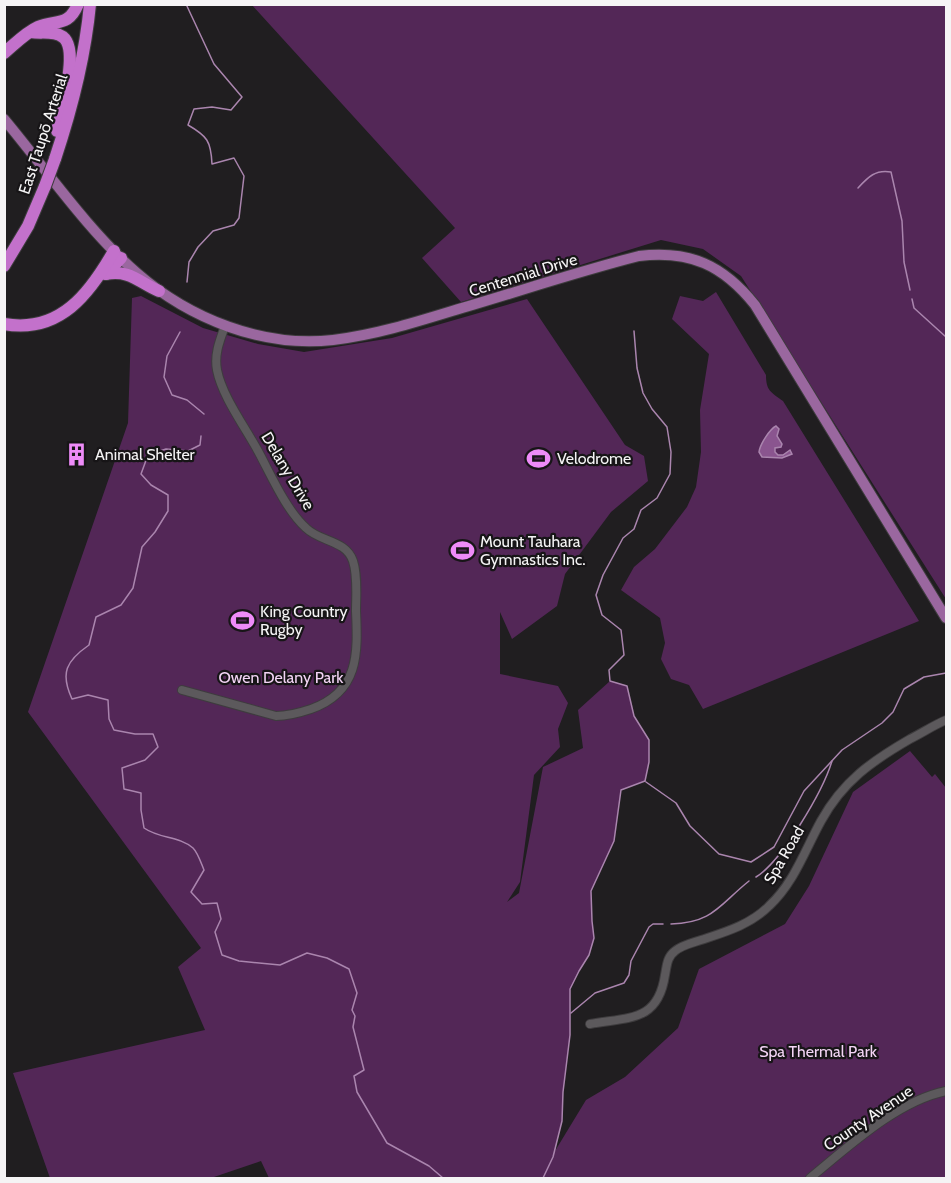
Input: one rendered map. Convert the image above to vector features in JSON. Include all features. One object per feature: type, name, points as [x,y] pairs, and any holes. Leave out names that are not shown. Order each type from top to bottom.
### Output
[{"type":"highway","points":[[4,53],[38,27],[67,19],[78,4]]},
{"type":"highway","name":"East Taupō Arterial","points":[[53,153],[67,102],[83,4]]},
{"type":"highway","name":"East Taupō Arterial","points":[[4,266],[28,226],[53,153],[70,116],[86,43],[90,4]]},
{"type":"highway","points":[[31,32],[57,34],[69,46],[70,60],[65,98],[53,153]]},
{"type":"highway","name":"East Taupō Arterial","points":[[4,255],[42,183]]},
{"type":"highway","points":[[4,274],[24,239],[28,226]]},
{"type":"highway","points":[[4,324],[24,325],[46,321],[63,314],[101,278],[118,255]]},
{"type":"highway","points":[[101,278],[125,273],[143,285],[159,291]]},
{"type":"highway","points":[[4,315],[24,325]]},
{"type":"main road","name":"Centennial Drive","points":[[4,119],[118,255],[159,291],[190,310],[225,326],[255,334],[291,341],[351,338],[391,329],[639,256],[669,254],[697,259],[710,265],[733,280],[755,305],[946,618]]},
{"type":"street","name":"Delany Drive","points":[[182,690],[276,716],[290,716],[319,706],[337,696],[346,684],[354,665],[357,647],[353,561],[343,548],[316,535],[298,520],[237,414],[219,378],[216,363],[225,326]]},
{"type":"street","name":"Spa Road","points":[[590,1024],[641,1014],[651,1008],[661,995],[668,960],[674,952],[682,947],[740,927],[765,910],[787,885],[821,821],[846,785],[882,756],[946,720]]},
{"type":"street","name":"County Avenue","points":[[810,1179],[845,1149],[899,1112],[932,1094],[946,1091]]},
{"type":"green space","points":[[252,5],[946,5],[946,599],[741,276],[703,249],[661,240],[461,302],[422,258],[455,228]]},
{"type":"green space","points":[[716,292],[766,375],[768,388],[783,401],[919,621],[703,709],[689,685],[671,679],[661,659],[665,643],[660,618],[621,590],[634,567],[655,549],[687,507],[696,487],[701,452],[700,410],[709,354],[672,319],[680,296],[703,301]]},
{"type":"green space","points":[[141,296],[203,328],[258,344],[304,352],[392,338],[527,299],[625,445],[644,456],[648,481],[611,512],[565,574],[557,606],[512,639],[500,612],[500,674],[558,686],[568,703],[558,729],[560,747],[534,775],[520,882],[507,902],[519,893],[543,767],[583,748],[578,710],[610,681],[627,686],[634,716],[649,740],[649,762],[645,781],[621,790],[614,841],[591,891],[594,938],[589,955],[570,989],[570,1035],[562,1121],[555,1151],[586,1100],[625,1077],[678,1028],[699,969],[785,924],[809,886],[853,792],[910,751],[932,777],[935,774],[946,788],[946,1178],[269,1178],[261,1161],[211,1178],[50,1178],[13,1073],[205,1030],[178,967],[201,948],[28,712],[128,423],[132,298]]},
{"type":"shaded area","points":[[776,426],[779,429],[777,436],[782,444],[781,447],[775,448],[775,452],[783,455],[790,450],[792,454],[782,458],[762,457],[759,452],[761,445],[768,433]]},
{"type":"waterway","points":[[186,4],[214,64],[242,97],[231,110],[212,107],[194,109],[188,125],[200,132],[207,140],[212,164],[234,158],[244,176],[239,218],[234,225],[213,231],[198,247],[189,262],[187,282]]},
{"type":"waterway","points":[[858,188],[873,175],[886,171],[891,172],[902,221],[904,262],[910,290]]},
{"type":"waterway","points":[[912,299],[914,308],[946,337]]},
{"type":"waterway","points":[[634,331],[637,368],[643,393],[652,409],[667,427],[671,452],[670,474],[657,498],[641,510],[634,529],[623,538],[603,575],[596,595],[602,615],[621,630],[624,655],[609,670],[610,681],[627,686],[634,716],[649,740],[649,762],[645,781]]},
{"type":"waterway","points":[[180,332],[167,356],[164,377],[172,395],[187,400],[204,414]]},
{"type":"waterway","points":[[201,436],[200,445],[188,451],[166,449],[148,455],[141,474],[151,485],[168,495],[168,511],[142,547],[133,588],[121,605],[96,617],[89,645],[70,662],[66,675],[68,690],[72,699],[88,695],[108,700],[109,719],[114,730],[135,734],[153,734],[158,747],[145,760],[122,768],[124,789],[141,793],[144,828],[150,832],[182,841],[193,848],[196,853],[204,870],[191,892],[202,904],[217,903],[221,919],[215,932],[222,955],[239,961],[280,965],[307,953],[327,958],[349,969],[357,993],[352,1010],[355,1016],[353,1027],[364,1070],[354,1076],[357,1092],[387,1143],[429,1166],[443,1178]]},
{"type":"waterway","points":[[646,782],[676,803],[690,826],[719,854],[751,862],[774,847],[804,791],[842,750],[882,723],[893,712],[904,689],[924,677],[946,673]]},
{"type":"waterway","points":[[756,877],[778,856],[789,841],[811,807],[832,761]]},
{"type":"waterway","points":[[543,1178],[553,1157],[562,1121],[570,1035],[570,989],[589,955],[594,938],[591,891],[614,841],[621,790],[645,781]]},
{"type":"waterway","points":[[671,924],[685,923],[706,916],[749,881]]},
{"type":"waterway","points":[[571,1013],[595,993],[624,983],[629,975],[631,961],[649,927],[653,924],[663,924]]},
{"type":"place","name":"Animal Shelter","points":[[77,454]]},
{"type":"place","name":"Velodrome","points":[[539,458]]},
{"type":"place","name":"Mount Tauhara Gymnastics Inc.","points":[[462,550]]},
{"type":"place","name":"King Country Rugby","points":[[242,620]]},
{"type":"park label","name":"Owen Delany Park","points":[[281,677]]},
{"type":"park label","name":"Spa Thermal Park","points":[[818,1051]]}]
